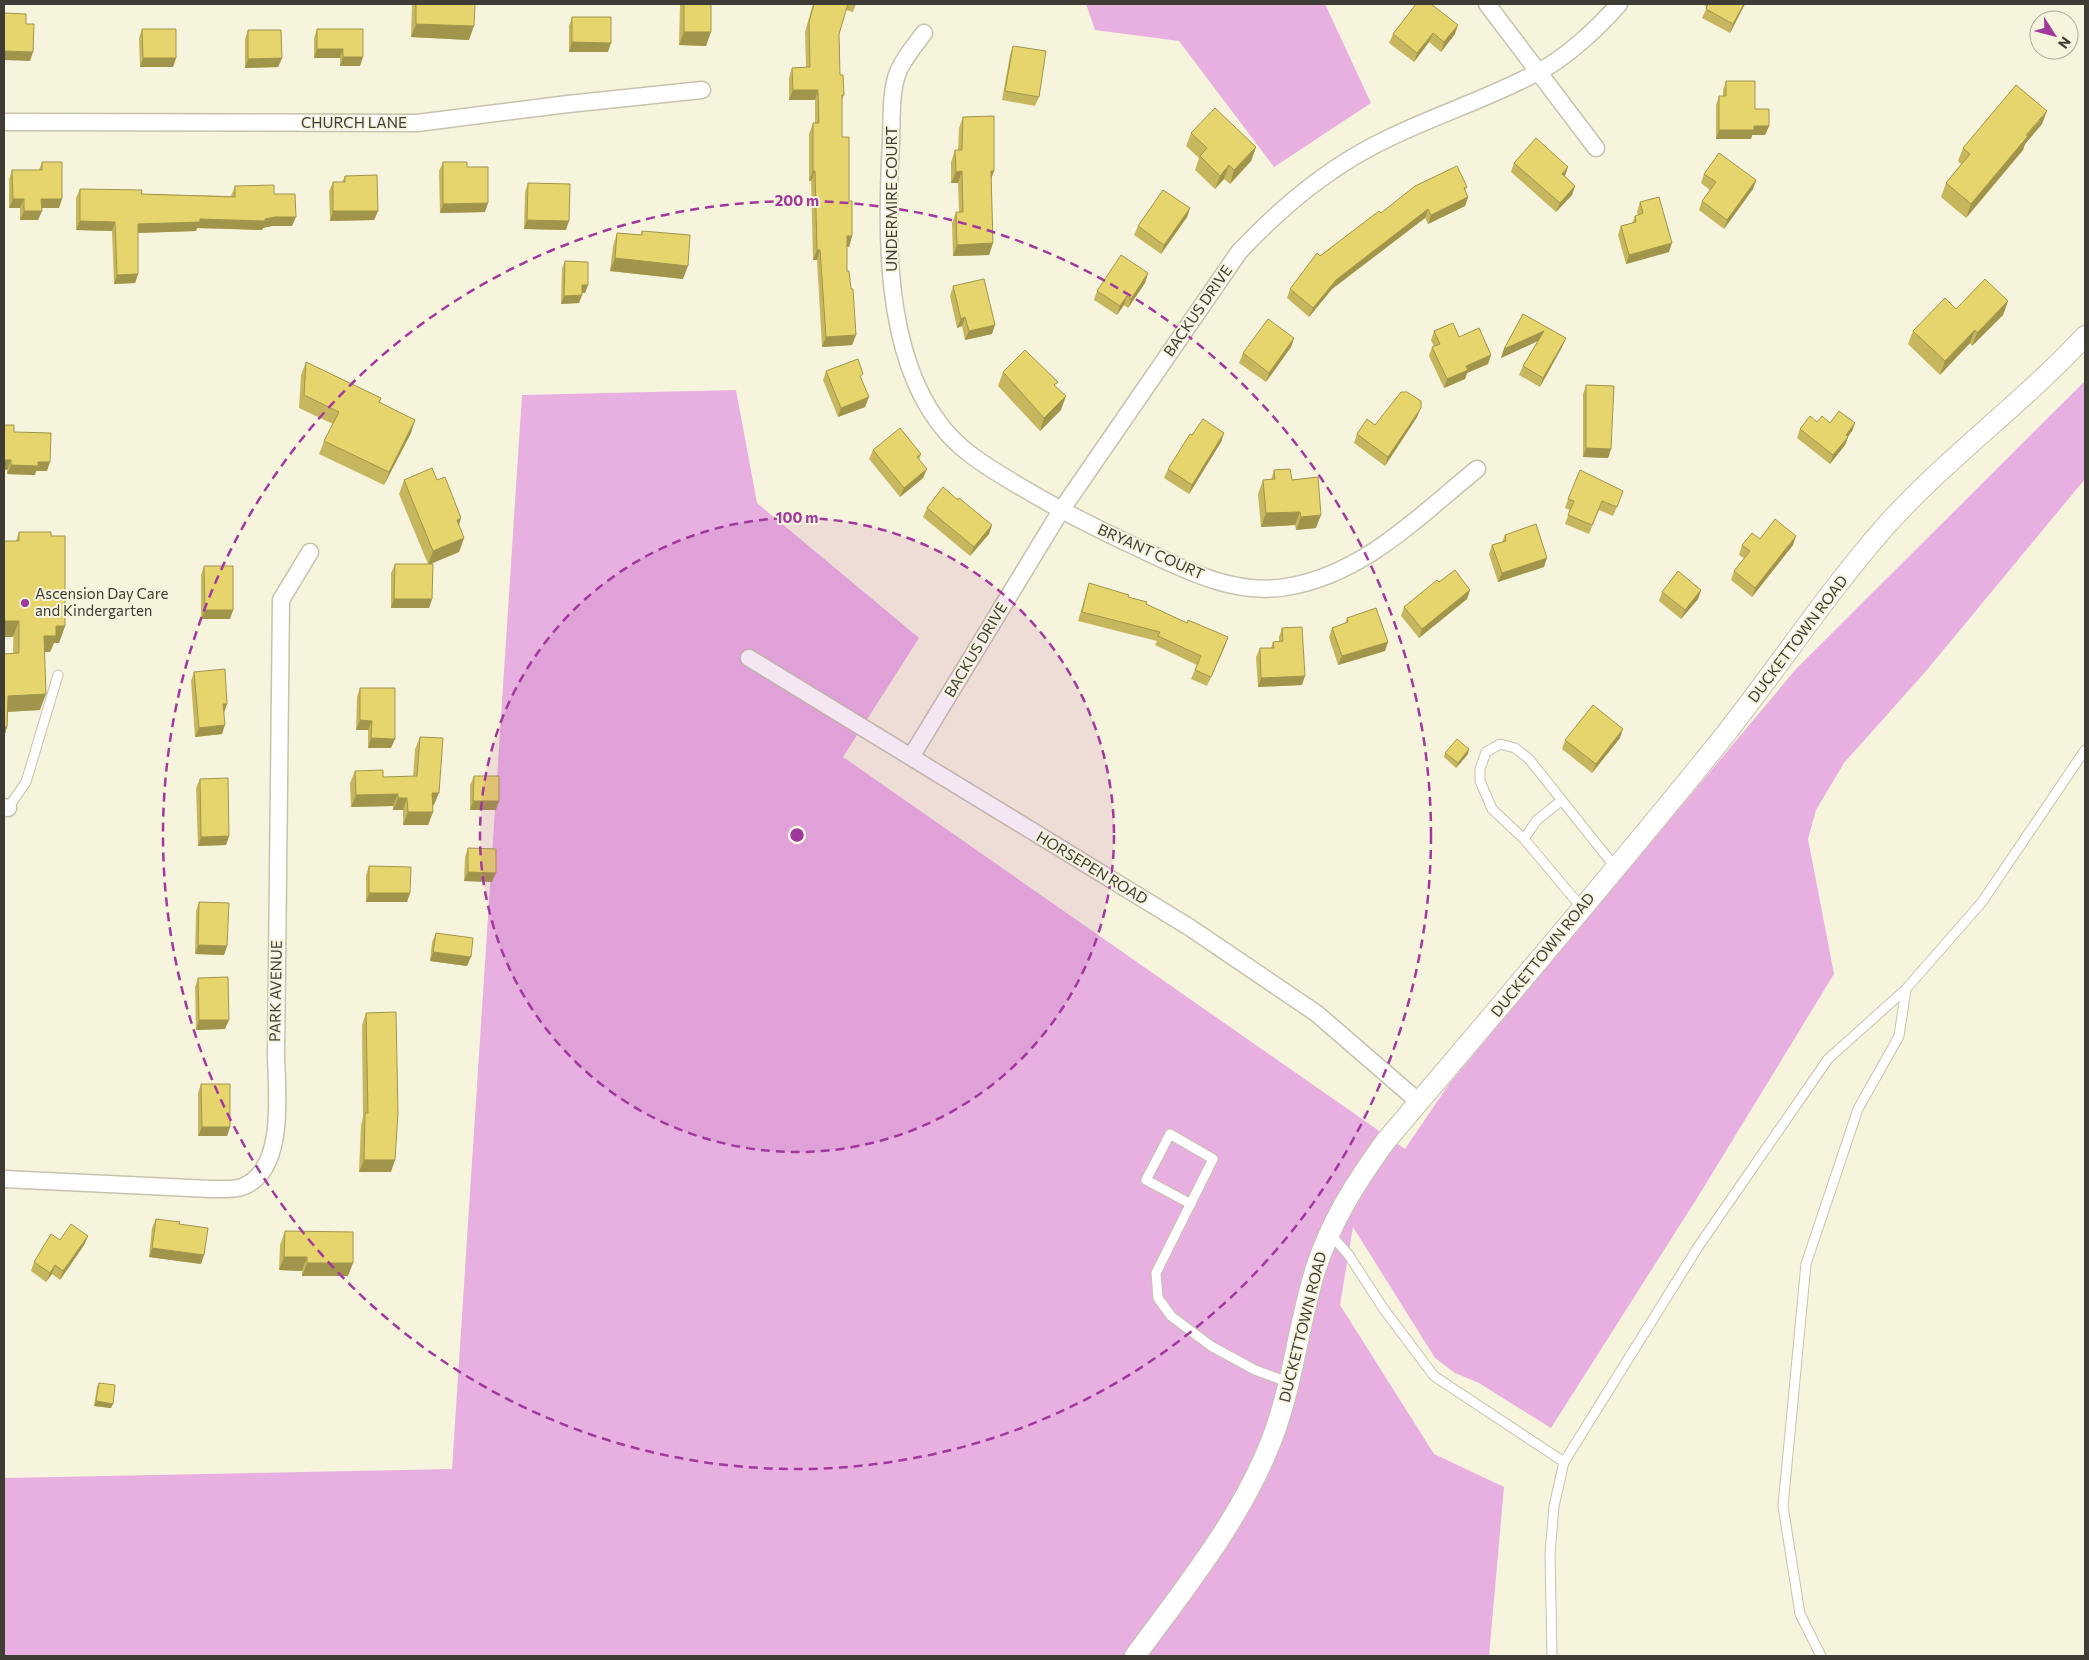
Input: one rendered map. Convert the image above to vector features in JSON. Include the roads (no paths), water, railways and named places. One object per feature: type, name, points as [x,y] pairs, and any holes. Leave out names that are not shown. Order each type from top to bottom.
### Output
[{"type":"street","points":[[1487,4],[1596,148]]},
{"type":"street","name":"BACKUS DRIVE","points":[[911,757],[1060,512],[1239,252],[1272,217],[1314,182],[1387,139],[1540,72],[1593,31],[1619,4]]},
{"type":"street","name":"UNDERMIRE COURT","points":[[924,33],[898,72],[893,93],[889,172],[890,260],[899,326],[909,365],[921,393],[938,423],[957,443],[976,460],[1060,512]]},
{"type":"street","name":"CHURCH LANE","points":[[4,122],[418,123],[568,104],[702,90]]},
{"type":"street","name":"DUCKETTOWN ROAD","points":[[1135,1656],[1207,1556],[1248,1492],[1272,1438],[1290,1383],[1312,1280],[1329,1233],[1342,1206],[1369,1164],[1733,724],[1841,581],[1886,526],[1928,484],[2038,385],[2085,336]]},
{"type":"street","name":"BRYANT COURT","points":[[1060,512],[1188,571],[1228,584],[1255,588],[1286,587],[1325,576],[1354,565],[1393,538],[1477,469]]},
{"type":"street","name":"PARK AVENUE","points":[[4,1179],[211,1189],[242,1187],[261,1175],[274,1144],[277,1103],[281,600],[310,552]]},
{"type":"street","name":"HORSEPEN ROAD","points":[[749,658],[1189,927],[1316,1013],[1419,1102]]},
{"type":"lane","points":[[6,808],[26,782],[58,674]]},
{"type":"lane","points":[[1582,908],[1524,839],[1492,808],[1480,781],[1480,769],[1486,752],[1500,744],[1515,748],[1529,759],[1615,867]]},
{"type":"lane","points":[[1552,1656],[1550,1553],[1554,1506],[1564,1462],[1698,1247],[1828,1059],[1906,989],[1982,902],[2085,750]]},
{"type":"lane","points":[[1524,839],[1537,820],[1562,800]]},
{"type":"lane","points":[[1821,1656],[1800,1614],[1783,1506],[1806,1264],[1858,1109],[1899,1036],[1906,989]]},
{"type":"lane","points":[[1191,1204],[1146,1180],[1170,1134],[1213,1159],[1191,1204],[1156,1273],[1158,1298],[1171,1316],[1211,1346],[1255,1370],[1290,1383]]},
{"type":"lane","points":[[1329,1233],[1348,1254],[1382,1308],[1434,1376],[1564,1462]]},
{"type":"place","name":"Ascension Day Care and Kindergarten","points":[[25,603]]}]
